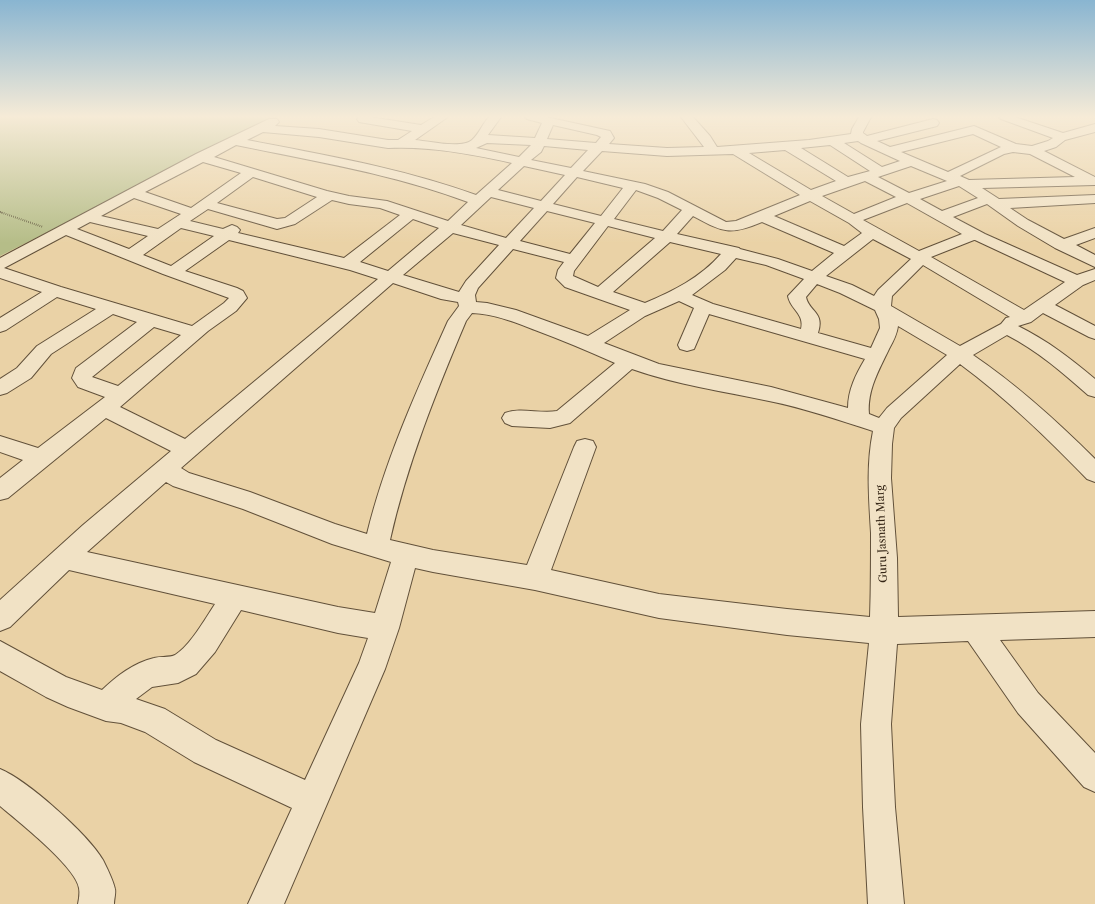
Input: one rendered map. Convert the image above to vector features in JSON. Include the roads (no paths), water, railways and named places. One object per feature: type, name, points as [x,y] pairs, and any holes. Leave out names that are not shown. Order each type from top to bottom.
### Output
[{"type":"street","points":[[0,264],[196,159]]},
{"type":"street","points":[[208,159],[312,190],[332,192],[382,204],[450,227],[574,260]]},
{"type":"street","points":[[323,159],[352,165],[370,174],[386,159]]},
{"type":"street","points":[[513,159],[632,186],[663,195],[723,226],[732,227],[741,225],[809,196],[847,182],[912,162]]},
{"type":"street","points":[[5,607],[450,227],[524,159]]},
{"type":"street","points":[[376,547],[382,516],[418,412],[457,321],[467,303],[467,292],[586,159]]},
{"type":"street","points":[[751,159],[809,196],[1025,317],[1095,333]]},
{"type":"street","points":[[810,159],[847,182]]},
{"type":"street","points":[[855,159],[909,198],[975,234],[1089,276]]},
{"type":"street","points":[[906,159],[959,180],[1023,223],[1061,245],[1089,276]]},
{"type":"street","points":[[854,220],[856,217],[959,180],[988,159]]},
{"type":"street","points":[[1051,159],[1094,182]]},
{"type":"street","points":[[383,162],[437,186],[483,197],[545,206],[733,251],[772,262],[846,289],[882,307],[960,354],[1019,400],[1094,471]]},
{"type":"street","points":[[338,173],[352,165]]},
{"type":"street","points":[[130,256],[252,172]]},
{"type":"street","points":[[959,180],[1094,182]]},
{"type":"street","points":[[632,186],[574,260],[564,278],[566,281],[644,309]]},
{"type":"street","points":[[205,204],[277,224],[290,222],[332,192],[359,187]]},
{"type":"street","points":[[134,193],[192,212]]},
{"type":"street","points":[[941,216],[992,201],[1095,198]]},
{"type":"street","points":[[601,294],[614,281],[668,236],[690,210]]},
{"type":"street","points":[[347,264],[411,214]]},
{"type":"street","points":[[761,216],[845,252]]},
{"type":"street","points":[[89,217],[162,235]]},
{"type":"street","points":[[173,272],[252,217]]},
{"type":"street","points":[[179,223],[347,264],[391,277],[467,303],[504,312],[656,370],[697,380],[771,394],[884,427]]},
{"type":"street","points":[[0,491],[195,333],[230,307],[238,298],[237,295],[63,231]]},
{"type":"street","points":[[808,336],[812,323],[810,316],[797,300],[797,296],[815,277],[872,232]]},
{"type":"street","points":[[860,419],[858,400],[862,383],[886,337],[890,322],[882,307],[881,300],[884,294],[927,252],[975,234]]},
{"type":"street","points":[[1061,245],[1095,234]]},
{"type":"street","points":[[589,344],[644,309],[679,295],[703,280],[719,267],[733,251]]},
{"type":"street","points":[[0,272],[54,291],[195,333]]},
{"type":"street","name":"Guru Jasnath Marg","points":[[886,904],[879,807],[876,724],[884,631],[884,558],[880,471],[881,444],[884,427],[894,413],[960,354],[1025,317],[1089,276]]},
{"type":"street","points":[[0,326],[54,291]]},
{"type":"street","points":[[679,295],[703,307],[876,356]]},
{"type":"street","points":[[687,345],[703,307]]},
{"type":"street","points":[[0,388],[24,373],[44,350],[110,308]]},
{"type":"street","points":[[1025,317],[1035,342],[1054,355],[1095,390]]},
{"type":"street","points":[[120,395],[85,382],[82,378],[83,374],[151,320]]},
{"type":"street","points":[[512,418],[550,420],[563,418],[630,361]]},
{"type":"street","points":[[104,408],[188,450]]},
{"type":"street","points":[[0,444],[26,452],[40,459]]},
{"type":"street","points":[[535,578],[584,447]]},
{"type":"street","points":[[165,469],[181,480],[250,502],[332,534],[376,547],[433,561],[535,578],[659,606],[787,622],[884,631],[1095,624]]},
{"type":"street","points":[[266,904],[371,669],[385,628],[406,554]]},
{"type":"street","points":[[64,558],[338,620],[385,628]]},
{"type":"street","points":[[106,706],[143,676],[154,672],[169,671],[179,668],[187,663],[235,597]]},
{"type":"street","points":[[974,627],[1028,703],[1095,776]]},
{"type":"street","points":[[0,655],[56,687],[78,697],[106,706],[121,708],[154,720],[205,751],[312,800]]},
{"type":"street","points":[[0,785],[66,840],[76,851],[92,873],[97,888],[98,901],[96,904]]}]
